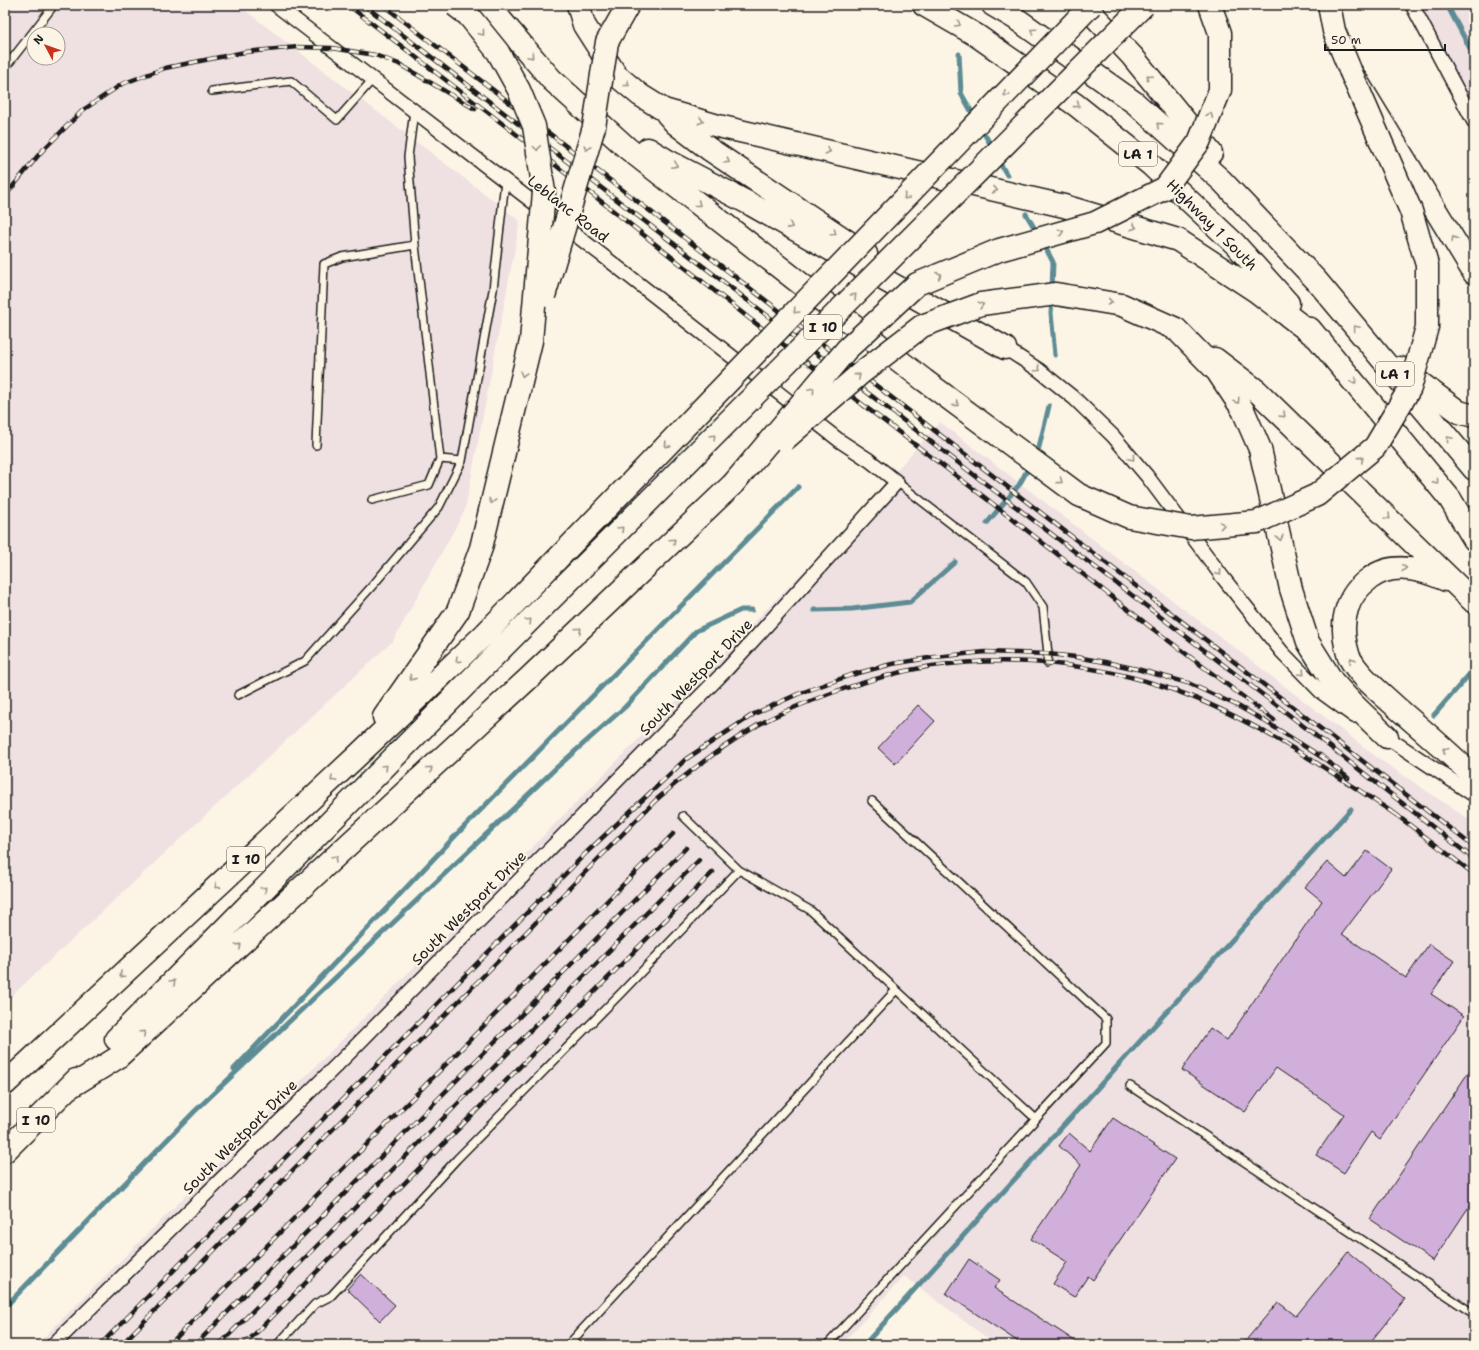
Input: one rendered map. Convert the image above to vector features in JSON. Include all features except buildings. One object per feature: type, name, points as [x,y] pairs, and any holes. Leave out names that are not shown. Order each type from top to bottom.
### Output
[{"type":"highway","points":[[455,5],[468,15],[498,52],[519,90],[534,126],[544,192],[531,340]]},
{"type":"highway","points":[[488,5],[551,79],[627,148],[924,380],[1079,495],[1129,517],[1191,528],[1257,522],[1317,495],[1375,447],[1410,388],[1427,327],[1427,265],[1411,211],[1334,31],[1330,5]]},
{"type":"highway","points":[[578,5],[584,25],[616,75],[640,95],[664,110],[718,126],[1064,206],[1178,240],[1256,292],[1320,340]]},
{"type":"highway","points":[[357,756],[458,612],[481,548],[531,340],[594,127],[607,42],[628,5]]},
{"type":"highway","name":"Highway 1 South","points":[[924,5],[976,35],[1076,104],[1151,166],[1234,244],[1320,340],[1450,499],[1474,539]]},
{"type":"highway","name":"LA 1","points":[[994,5],[1015,18],[1135,103],[1222,181],[1316,280],[1474,469]]},
{"type":"highway","points":[[1084,5],[1132,56],[1316,280]]},
{"type":"highway","name":"I 10","points":[[5,1084],[486,634],[1091,5]]},
{"type":"highway","name":"I 10","points":[[5,1150],[501,649],[1144,5]]},
{"type":"highway","points":[[734,484],[847,349],[917,284],[999,250],[1095,223],[1165,188],[1199,142],[1220,90],[1220,33],[1210,5]]},
{"type":"highway","points":[[1350,70],[1474,273]]},
{"type":"highway","points":[[551,79],[617,128],[666,160],[752,205],[1005,348]]},
{"type":"highway","points":[[664,110],[675,123],[709,149],[1005,348]]},
{"type":"highway","points":[[67,1089],[117,1058],[530,677],[734,484],[861,374],[922,326],[982,304],[1056,294],[1122,304],[1176,329],[1257,391],[1474,602]]},
{"type":"highway","points":[[1176,329],[1217,371],[1243,410],[1260,449],[1291,589],[1308,642],[1333,682],[1352,704],[1387,737]]},
{"type":"highway","points":[[1374,349],[1459,412],[1474,416]]},
{"type":"highway","points":[[1456,585],[1431,574],[1412,568],[1400,568],[1380,572],[1362,584],[1348,603],[1344,617],[1343,633],[1349,657],[1365,679],[1474,777]]},
{"type":"street","name":"Leblanc Road","points":[[276,5],[840,441],[869,460],[897,482]]},
{"type":"street","points":[[1412,5],[1474,122]]},
{"type":"street","points":[[1005,348],[1039,370],[1075,399],[1113,436],[1147,476],[1224,579],[1282,652],[1321,692],[1357,718],[1474,795]]},
{"type":"street","name":"South Westport Drive","points":[[53,1345],[349,1053],[727,669],[897,482]]},
{"type":"lane","points":[[5,68],[54,5]]},
{"type":"lane","points":[[212,91],[291,81],[337,120],[373,79]]},
{"type":"lane","points":[[372,500],[429,485],[440,459],[415,245],[408,157],[414,111]]},
{"type":"lane","points":[[238,695],[305,661],[373,585],[439,507],[462,461],[493,290],[505,181]]},
{"type":"lane","points":[[316,445],[324,264],[342,257],[415,245]]},
{"type":"lane","points":[[440,459],[462,461]]},
{"type":"lane","points":[[897,482],[1026,582],[1043,607],[1048,654],[1047,663]]},
{"type":"lane","points":[[827,1345],[1106,1043],[1106,1019],[872,801]]},
{"type":"lane","points":[[684,816],[739,870],[810,910],[1036,1119]]},
{"type":"lane","points":[[277,1345],[315,1304],[331,1296],[457,1159],[622,992],[739,870]]},
{"type":"lane","points":[[568,1345],[896,990]]},
{"type":"lane","points":[[1130,1086],[1474,1314]]},
{"type":"shaded area","points":[[5,5],[238,5],[520,221],[465,510],[393,641],[5,1002]]},
{"type":"shaded area","points":[[1404,5],[1474,5],[1474,140],[1455,101]]},
{"type":"shaded area","points":[[940,422],[1382,761],[1474,823],[1474,1345],[996,1345],[904,1276],[841,1345],[36,1345],[362,1020],[822,553]]},
{"type":"waterway","points":[[1447,5],[1474,56]]},
{"type":"waterway","points":[[959,54],[961,93],[975,118]]},
{"type":"waterway","points":[[981,128],[993,149]]},
{"type":"waterway","points":[[998,160],[1007,175]]},
{"type":"waterway","points":[[1026,214],[1038,234]]},
{"type":"waterway","points":[[1043,243],[1053,262],[1052,290]]},
{"type":"waterway","points":[[1052,300],[1051,313],[1055,355]]},
{"type":"waterway","points":[[1035,457],[1038,451],[1049,406]]},
{"type":"waterway","points":[[987,523],[1019,485],[1030,465]]},
{"type":"waterway","points":[[234,1069],[459,832],[798,487]]},
{"type":"waterway","points":[[814,610],[852,609],[910,602],[955,562]]},
{"type":"waterway","points":[[5,1307],[194,1112],[556,768],[625,707],[696,631],[741,610],[752,610]]},
{"type":"waterway","points":[[1434,715],[1474,669]]},
{"type":"waterway","points":[[864,1345],[1351,809]]},
{"type":"railway","points":[[348,5],[516,134],[750,319],[988,500],[1153,629],[1274,720]]},
{"type":"railway","points":[[364,5],[995,491],[1279,707],[1474,859]]},
{"type":"railway","points":[[383,5],[1474,847]]},
{"type":"railway","points":[[5,196],[41,152],[83,110],[122,84],[165,68],[245,52],[298,47],[332,48],[375,55],[399,64],[475,109]]},
{"type":"railway","points":[[100,1345],[587,852],[686,759],[754,714],[798,694],[851,675],[892,664],[935,657],[985,652],[1048,654],[1105,662],[1188,683],[1236,705],[1263,720],[1323,758]]},
{"type":"railway","points":[[121,1345],[656,800],[731,742],[758,725],[797,706],[872,680],[932,666],[993,661],[1023,662],[1054,664],[1115,673],[1174,690],[1233,715],[1317,763],[1398,816]]},
{"type":"railway","points":[[1320,755],[1348,778]]},
{"type":"railway","points":[[1394,813],[1474,874]]},
{"type":"railway","points":[[169,1345],[673,834]]},
{"type":"railway","points":[[195,1345],[686,848]]},
{"type":"railway","points":[[219,1345],[699,860]]},
{"type":"railway","points":[[244,1345],[713,872]]}]
